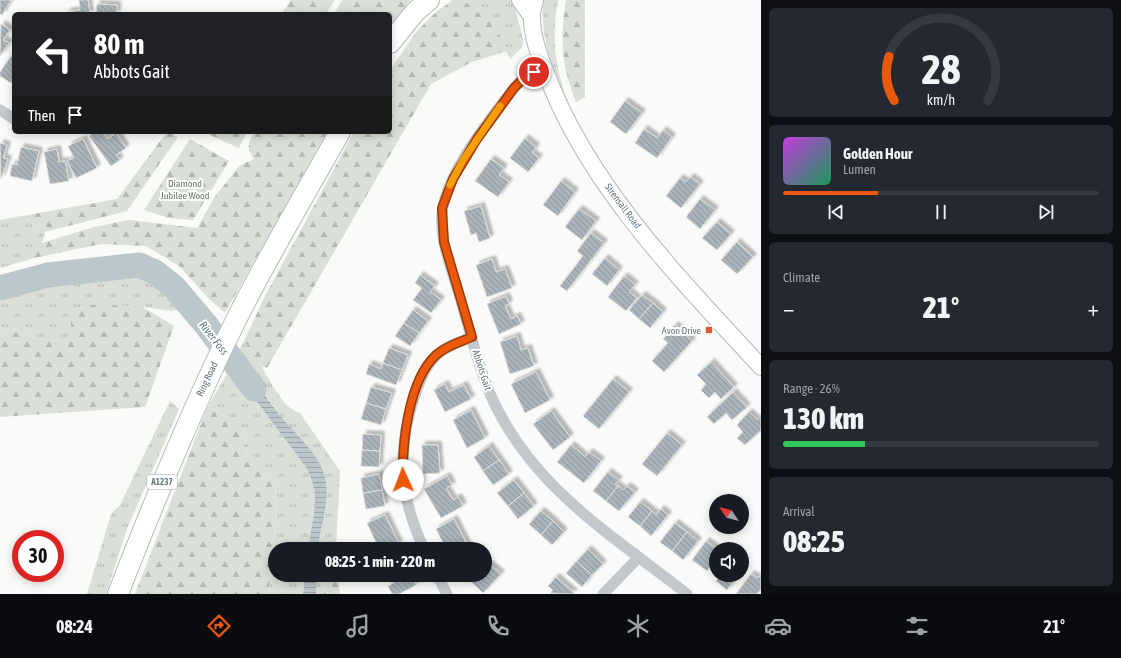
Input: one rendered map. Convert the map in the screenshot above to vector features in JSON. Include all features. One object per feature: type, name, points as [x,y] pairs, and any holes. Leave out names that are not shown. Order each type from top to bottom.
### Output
[{"type":"highway","points":[[392,40],[415,12],[428,0]]},
{"type":"highway","name":"Ring Road","points":[[118,594],[161,485],[210,373],[237,318],[339,134]]},
{"type":"street","name":"Strensall Road","points":[[520,0],[532,17]]},
{"type":"street","name":"Strensall Road","points":[[535,0],[532,17],[538,52],[564,116],[581,145],[611,191],[656,249],[761,367]]},
{"type":"street","name":"Abbots Gait","points":[[544,67],[523,79],[500,105],[463,160],[446,193],[442,208],[444,242],[490,394],[515,441],[548,481],[575,506],[688,594]]},
{"type":"street","points":[[0,110],[12,118]]},
{"type":"street","points":[[421,542],[410,516],[406,500],[402,458],[404,435],[416,392],[423,374],[431,361],[442,351],[472,337]]},
{"type":"street","points":[[604,594],[639,557]]},
{"type":"street","points":[[441,582],[447,594]]},
{"type":"green space","points":[[291,0],[335,0],[327,12],[282,12]]},
{"type":"green space","points":[[342,0],[410,0],[392,24],[392,12],[335,12]]},
{"type":"green space","points":[[453,0],[463,0],[494,26],[507,51],[472,62],[431,84],[267,368],[262,366],[244,341],[264,298],[353,134],[392,134],[392,67],[417,31],[436,12]]},
{"type":"green space","points":[[463,0],[513,0],[523,39],[522,48],[510,59],[493,26]]},
{"type":"green space","points":[[543,0],[558,0],[555,40],[560,79],[569,105],[566,106],[556,81],[548,54],[544,27]]},
{"type":"green space","points":[[566,0],[585,0],[585,97],[576,102],[567,76],[563,52],[563,27]]},
{"type":"green space","points":[[166,134],[171,134],[178,137],[127,211],[45,232],[22,216],[117,199]]},
{"type":"green space","points":[[208,134],[246,134],[239,148]]},
{"type":"green space","points":[[253,134],[326,134],[225,313],[208,298],[179,266],[146,246],[101,244],[34,258],[42,243],[94,227],[129,220],[197,228],[214,198],[239,166],[254,159],[249,149],[250,139]]},
{"type":"green space","name":"Diamond Jubilee Wood","points":[[190,139],[229,161],[193,220],[168,218],[144,210]]},
{"type":"green space","points":[[22,216],[45,232],[42,243],[34,258],[0,268],[0,220]]},
{"type":"green space","points":[[118,275],[140,277],[154,282],[167,292],[182,308],[172,311],[143,307],[96,304],[71,310],[71,341],[42,340],[0,328],[0,298],[41,288]]},
{"type":"green space","points":[[96,304],[143,307],[174,326],[145,407],[0,417],[0,328],[42,340],[71,341],[71,310]]},
{"type":"green space","points":[[244,341],[259,362],[282,400],[288,406],[300,413],[340,471],[336,542],[319,542],[326,483],[270,401],[236,357]]},
{"type":"green space","points":[[231,367],[311,476],[314,486],[315,506],[309,542],[273,542],[276,513],[275,482],[247,462],[245,432],[240,423],[207,408]]},
{"type":"green space","points":[[170,401],[179,409],[127,529],[106,594],[87,594],[111,514],[120,505]]},
{"type":"green space","points":[[207,408],[240,423],[245,432],[247,462],[275,482],[276,513],[273,542],[268,542],[268,582],[270,582],[269,594],[135,594]]},
{"type":"green space","points":[[270,582],[304,582],[303,594],[269,594]]},
{"type":"green space","points":[[316,582],[325,582],[324,594],[316,594]]},
{"type":"green space","points":[[325,582],[339,582],[340,594],[324,594]]},
{"type":"shaded area","points":[[236,357],[278,413],[307,445],[319,463],[324,473],[327,491],[319,542],[309,542],[314,517],[315,497],[314,487],[305,466],[231,367]]},
{"type":"shaded area","points":[[304,582],[316,582],[316,594],[303,594]]},
{"type":"building","points":[[0,0],[11,0],[2,15],[0,14]]},
{"type":"building","points":[[79,0],[88,0],[90,12],[67,12],[80,10]]},
{"type":"building","points":[[97,4],[117,5],[117,12],[96,12]]},
{"type":"building","points":[[1,24],[10,30],[3,40],[9,43],[0,56]]},
{"type":"building","points":[[12,57],[11,83],[0,76],[0,72]]},
{"type":"building","points":[[625,101],[642,113],[626,134],[610,122]]},
{"type":"building","points":[[644,129],[657,138],[663,130],[672,137],[657,158],[635,143]]},
{"type":"building","points":[[92,134],[104,134],[108,139],[117,134],[126,148],[116,155],[120,160],[111,166],[89,136]]},
{"type":"building","points":[[525,138],[536,147],[532,153],[539,158],[528,172],[510,158]]},
{"type":"building","points":[[83,139],[97,168],[76,178],[67,161],[74,158],[68,146]]},
{"type":"building","points":[[0,143],[7,145],[3,158],[8,159],[1,179]]},
{"type":"building","points":[[21,147],[39,151],[32,181],[10,176],[12,164],[17,165]]},
{"type":"building","points":[[57,149],[59,162],[65,161],[69,181],[50,184],[44,152]]},
{"type":"building","points":[[491,159],[504,168],[499,175],[509,182],[498,197],[475,181]]},
{"type":"building","points":[[691,177],[700,184],[681,208],[666,196],[680,178],[686,182]]},
{"type":"building","points":[[561,181],[575,192],[558,216],[543,205]]},
{"type":"building","points":[[700,199],[715,210],[700,229],[686,217]]},
{"type":"building","points":[[481,206],[490,238],[479,242],[476,233],[471,235],[464,211]]},
{"type":"building","points":[[579,209],[596,221],[582,240],[565,227]]},
{"type":"building","points":[[717,222],[731,234],[717,250],[702,238]]},
{"type":"building","points":[[591,233],[604,243],[567,291],[560,286],[583,256],[577,251]]},
{"type":"building","points":[[737,242],[753,257],[737,274],[721,260]]},
{"type":"building","points":[[605,258],[619,270],[607,286],[592,274]]},
{"type":"building","points":[[492,259],[496,272],[505,269],[512,288],[487,297],[476,265]]},
{"type":"building","points":[[420,275],[435,286],[430,292],[441,300],[431,313],[413,300],[422,288],[415,283]]},
{"type":"building","points":[[624,276],[635,285],[629,292],[637,298],[626,311],[608,297]]},
{"type":"building","points":[[642,295],[653,303],[639,319],[629,310]]},
{"type":"building","points":[[506,296],[509,304],[505,306],[511,319],[517,316],[521,324],[499,334],[487,304]]},
{"type":"building","points":[[653,303],[663,312],[650,328],[639,319]]},
{"type":"building","points":[[413,310],[428,321],[419,333],[404,323]]},
{"type":"building","points":[[404,323],[419,333],[410,346],[395,336]]},
{"type":"building","points":[[675,325],[692,341],[664,372],[652,361],[668,343],[663,339]]},
{"type":"building","points":[[517,336],[521,350],[528,348],[534,366],[510,374],[500,342]]},
{"type":"building","points":[[389,348],[408,355],[402,370],[383,363]]},
{"type":"building","points":[[711,362],[734,387],[721,399],[715,392],[709,398],[701,390],[706,384],[697,375]]},
{"type":"building","points":[[383,363],[402,370],[396,385],[366,374],[369,364],[381,369]]},
{"type":"building","points":[[536,372],[550,400],[525,413],[511,384]]},
{"type":"building","points":[[613,379],[629,392],[599,429],[583,416]]},
{"type":"building","points":[[445,384],[449,392],[464,385],[471,399],[445,412],[434,390]]},
{"type":"building","points":[[371,387],[392,393],[386,409],[366,403]]},
{"type":"building","points":[[733,392],[747,407],[732,420],[726,413],[714,424],[707,417]]},
{"type":"building","points":[[366,403],[386,409],[381,425],[361,419]]},
{"type":"building","points":[[471,410],[485,438],[467,448],[453,420]]},
{"type":"building","points":[[551,411],[570,437],[553,450],[533,424]]},
{"type":"building","points":[[749,412],[757,420],[761,416],[761,430],[745,445],[737,438],[743,432],[737,425]]},
{"type":"building","points":[[667,433],[682,445],[657,476],[642,464]]},
{"type":"building","points":[[363,434],[381,435],[380,451],[362,450]]},
{"type":"building","points":[[422,445],[438,445],[440,473],[423,474]]},
{"type":"building","points":[[571,445],[585,457],[589,452],[601,461],[584,483],[557,462]]},
{"type":"building","points":[[489,446],[499,460],[483,471],[474,457]]},
{"type":"building","points":[[362,450],[380,451],[379,467],[361,466]]},
{"type":"building","points":[[499,460],[509,474],[493,485],[483,471]]},
{"type":"building","points":[[608,472],[619,480],[615,484],[618,486],[606,501],[593,491]]},
{"type":"building","points":[[379,474],[382,490],[363,493],[361,478]]},
{"type":"building","points":[[447,476],[452,485],[446,488],[453,500],[458,497],[463,506],[441,518],[424,489]]},
{"type":"building","points":[[514,480],[524,493],[508,506],[497,493]]},
{"type":"building","points":[[618,486],[623,490],[627,486],[635,492],[619,511],[606,501]]},
{"type":"building","points":[[382,490],[385,506],[366,509],[363,493]]},
{"type":"building","points":[[524,493],[534,506],[518,519],[508,506]]},
{"type":"building","points":[[640,502],[652,511],[640,526],[628,517]]},
{"type":"building","points":[[661,509],[668,515],[651,536],[640,526],[652,511],[656,515]]},
{"type":"building","points":[[541,511],[553,521],[541,535],[529,524]]},
{"type":"building","points":[[385,515],[398,542],[376,542],[367,523]]},
{"type":"building","points":[[454,519],[466,542],[442,542],[436,529]]},
{"type":"building","points":[[553,521],[564,532],[552,545],[541,535]]},
{"type":"building","points":[[675,523],[687,532],[672,551],[660,542]]},
{"type":"building","points":[[687,532],[698,541],[683,560],[672,551]]},
{"type":"building","points":[[706,541],[709,543],[709,568],[707,571],[692,560]]},
{"type":"building","points":[[588,549],[603,564],[592,575],[577,561]]},
{"type":"building","points":[[577,561],[592,575],[582,587],[566,573]]},
{"type":"building","points":[[492,566],[501,574],[483,593],[471,582],[492,582]]},
{"type":"building","points":[[751,574],[758,578],[761,574],[761,589],[757,594],[736,594],[745,582],[749,582],[749,577]]},
{"type":"building","points":[[556,577],[574,593],[550,593],[553,590],[548,586]]},
{"type":"building","points":[[414,582],[416,585],[399,594],[392,594],[388,586],[394,583]]},
{"type":"building","points":[[717,582],[733,582],[727,590]]},
{"type":"waterway","name":"River Foss","points":[[0,288],[48,275],[139,265],[155,272],[174,287],[207,326],[254,389]]},
{"type":"slow traffic","points":[[450,185],[463,160],[500,106]]},
{"type":"place","name":"Avon Drive","points":[[709,330]]},
{"type":"route","points":[[403,480],[402,458],[404,435],[409,412],[423,374],[436,355],[457,343],[472,337],[444,242],[442,208],[446,193],[463,160],[500,105],[523,79],[534,72]]}]
